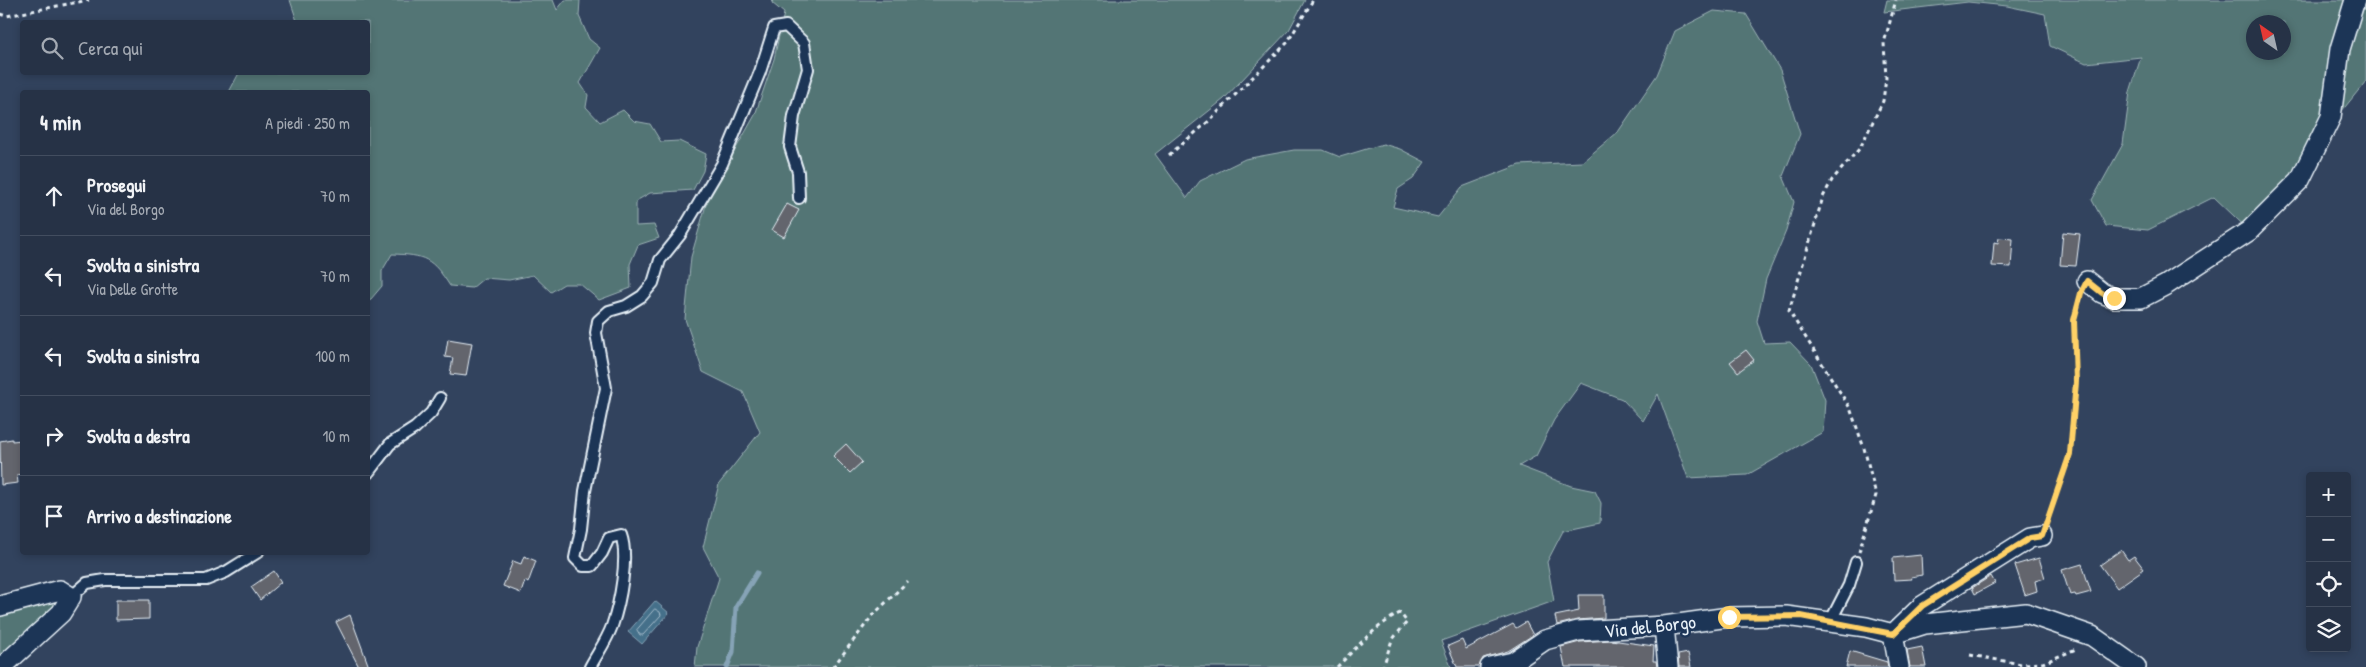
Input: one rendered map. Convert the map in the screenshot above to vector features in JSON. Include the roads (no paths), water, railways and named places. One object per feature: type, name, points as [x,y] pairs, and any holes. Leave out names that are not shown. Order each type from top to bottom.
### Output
[{"type":"street","points":[[2087,281],[2102,293],[2114,298],[2141,298],[2166,285],[2249,231],[2300,180],[2331,117],[2340,49],[2355,0]]},
{"type":"street","points":[[1899,667],[1893,634],[1922,606],[2030,538],[2042,536]]},
{"type":"street","points":[[0,606],[60,590],[71,596],[61,613],[2,667]]},
{"type":"street","name":"Via del Borgo","points":[[1490,667],[1513,662],[1545,640],[1578,631],[1664,626],[1748,616],[1801,616],[1893,634],[1925,624],[2026,613],[2096,639],[2136,667]]},
{"type":"street","points":[[1664,626],[1668,667]]},
{"type":"lane","points":[[590,667],[612,627],[620,591],[625,546],[621,535],[609,538],[602,553],[592,566],[583,566],[575,558],[582,529],[585,491],[606,388],[596,333],[598,321],[609,311],[626,306],[642,296],[653,282],[660,260],[680,235],[722,164],[760,72],[774,28],[786,26],[804,43],[808,69],[794,116],[790,147],[798,172],[799,198]]},
{"type":"lane","points":[[370,470],[390,444],[415,428],[431,413],[440,398]]},
{"type":"lane","points":[[71,596],[87,584],[105,580],[206,580],[226,572],[253,555]]},
{"type":"lane","points":[[1830,622],[1849,585],[1856,562]]},
{"type":"water","points":[[655,601],[669,613],[642,644],[628,632]]},
{"type":"waterway","points":[[727,667],[733,652],[736,607],[757,573]]}]
